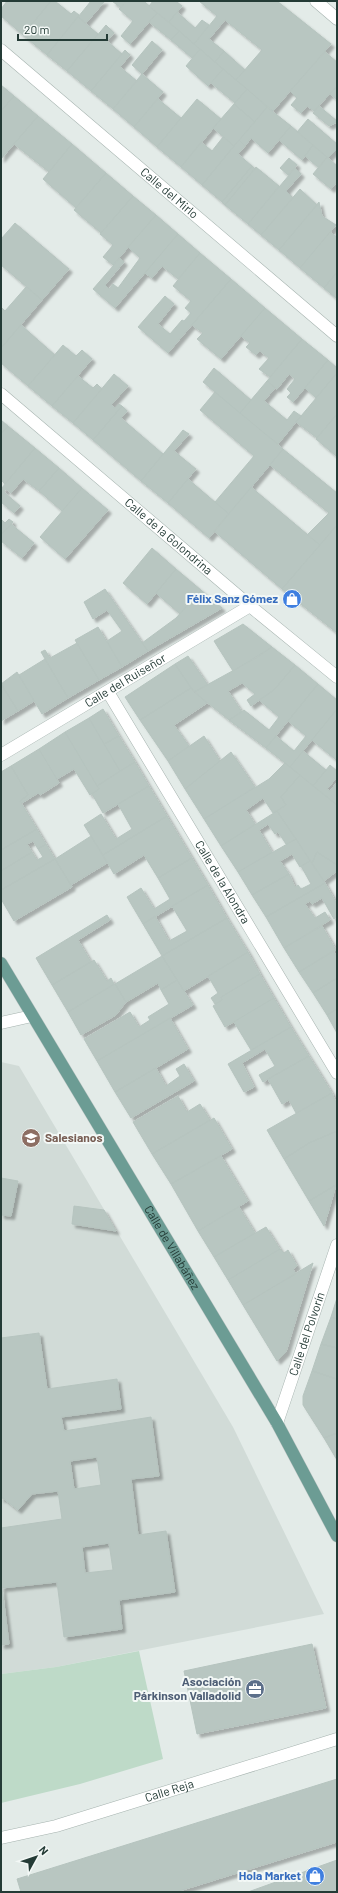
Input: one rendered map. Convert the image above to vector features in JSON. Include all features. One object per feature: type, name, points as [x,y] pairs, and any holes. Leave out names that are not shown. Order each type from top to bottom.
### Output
[{"type":"main road","name":"Calle de Villabáñez","points":[[1,963],[277,1423],[337,1536]]},
{"type":"street","points":[[316,1],[337,19]]},
{"type":"street","name":"Calle del Mirlo","points":[[1,50],[337,336]]},
{"type":"street","name":"Calle de la Golondrina","points":[[1,394],[337,678]]},
{"type":"street","name":"Calle del Ruiseñor","points":[[1,755],[250,606]]},
{"type":"street","name":"Calle de la Alondra","points":[[108,692],[337,1073]]},
{"type":"street","points":[[1,1023],[32,1016]]},
{"type":"street","name":"Calle del Polvorín","points":[[277,1423],[337,1245]]},
{"type":"street","name":"Calle Reja","points":[[1,1838],[56,1826],[337,1739]]},
{"type":"shaded area","points":[[1,1062],[19,1066],[233,1427],[324,1614],[56,1667],[1,1674]]},
{"type":"green space","points":[[139,1651],[163,1759],[80,1784],[1,1803],[1,1674],[56,1667]]},
{"type":"building","points":[[7,1],[51,1],[23,35],[1,16],[1,9]]},
{"type":"building","points":[[51,1],[55,1],[71,14],[74,11],[79,15],[47,55],[23,35]]},
{"type":"building","points":[[91,1],[105,1],[86,23],[78,17]]},
{"type":"building","points":[[112,1],[126,1],[121,8]]},
{"type":"building","points":[[126,1],[144,1],[157,13],[130,44],[121,36],[133,21],[119,9]]},
{"type":"building","points":[[153,1],[176,1],[182,6],[169,22],[149,6]]},
{"type":"building","points":[[199,1],[277,1],[331,44],[273,111],[236,80],[262,50],[225,20],[209,39],[224,51],[215,62],[194,44],[217,16]]},
{"type":"building","points":[[177,12],[195,28],[202,20],[209,25],[194,44],[169,22]]},
{"type":"building","points":[[157,13],[179,31],[171,40],[149,22]]},
{"type":"building","points":[[78,17],[98,34],[67,71],[47,55]]},
{"type":"building","points":[[106,25],[114,33],[107,41],[122,54],[91,91],[67,71]]},
{"type":"building","points":[[179,31],[200,49],[192,58],[171,40]]},
{"type":"building","points":[[152,41],[162,50],[142,74],[132,65]]},
{"type":"building","points":[[200,49],[223,69],[208,86],[186,66]]},
{"type":"building","points":[[125,50],[130,55],[120,67],[137,81],[113,109],[91,91]]},
{"type":"building","points":[[224,51],[245,70],[236,80],[215,62]]},
{"type":"building","points":[[325,52],[337,62],[337,86],[314,111],[307,106],[301,113],[291,105],[297,98],[290,91]]},
{"type":"building","points":[[223,69],[247,89],[235,103],[211,83]]},
{"type":"building","points":[[142,74],[163,92],[134,127],[113,109]]},
{"type":"building","points":[[1,85],[14,96],[1,111]]},
{"type":"building","points":[[337,86],[337,100],[330,94]]},
{"type":"building","points":[[247,89],[267,107],[255,122],[234,104]]},
{"type":"building","points":[[14,96],[38,116],[1,159],[1,111]]},
{"type":"building","points":[[158,99],[181,118],[157,147],[134,127]]},
{"type":"building","points":[[197,99],[221,119],[181,167],[157,147]]},
{"type":"building","points":[[234,104],[255,122],[234,146],[213,128]]},
{"type":"building","points":[[319,106],[337,122],[329,126],[313,113]]},
{"type":"building","points":[[267,107],[291,126],[268,153],[251,138],[245,146],[239,140]]},
{"type":"building","points":[[38,116],[72,144],[49,172],[14,144]]},
{"type":"building","points":[[308,119],[337,144],[337,149],[328,158],[297,132]]},
{"type":"building","points":[[291,126],[313,145],[302,160],[279,140]]},
{"type":"building","points":[[223,137],[234,146],[202,185],[181,167],[201,142],[212,151]]},
{"type":"building","points":[[239,140],[245,146],[238,154],[252,166],[222,202],[202,185]]},
{"type":"building","points":[[72,144],[106,173],[76,208],[43,179]]},
{"type":"building","points":[[313,145],[327,157],[319,168],[305,156]]},
{"type":"building","points":[[327,157],[337,166],[337,182],[331,189],[313,174]]},
{"type":"building","points":[[289,158],[297,165],[288,175],[280,168]]},
{"type":"building","points":[[252,166],[255,169],[225,205],[222,202]]},
{"type":"building","points":[[256,167],[279,186],[248,224],[225,205]]},
{"type":"building","points":[[295,168],[301,174],[286,191],[293,198],[261,235],[248,224]]},
{"type":"building","points":[[106,173],[133,196],[101,233],[74,210]]},
{"type":"building","points":[[300,189],[317,205],[279,250],[261,235]]},
{"type":"building","points":[[133,196],[156,215],[113,265],[103,257],[113,245],[100,234]]},
{"type":"building","points":[[319,202],[322,216],[336,225],[300,268],[279,250]]},
{"type":"building","points":[[156,215],[178,234],[115,308],[93,289],[120,258],[124,262],[105,285],[109,289],[113,284],[118,288],[140,258],[128,247]]},
{"type":"building","points":[[15,223],[69,269],[42,300],[1,265],[1,239]]},
{"type":"building","points":[[330,232],[337,237],[337,272],[324,288],[300,268]]},
{"type":"building","points":[[178,234],[200,253],[178,279],[162,266],[152,278],[145,273]]},
{"type":"building","points":[[200,253],[231,279],[168,353],[138,327],[165,296],[174,304],[158,324],[170,334],[182,320],[184,321],[191,313],[185,308],[191,301],[173,286]]},
{"type":"building","points":[[337,272],[337,299],[324,288]]},
{"type":"building","points":[[231,279],[265,308],[221,359],[197,339],[203,333],[192,325]]},
{"type":"building","points":[[26,287],[42,300],[1,348],[1,307],[5,311]]},
{"type":"building","points":[[265,308],[302,339],[270,377],[259,369],[269,358],[260,351],[256,355],[246,347],[250,343],[241,336]]},
{"type":"building","points":[[21,325],[55,355],[28,386],[1,363],[1,348]]},
{"type":"building","points":[[302,339],[328,360],[293,402],[287,397],[291,393],[287,389],[295,379],[289,374],[277,389],[267,381]]},
{"type":"building","points":[[63,345],[76,356],[82,350],[92,359],[52,406],[28,386]]},
{"type":"building","points":[[328,360],[337,368],[337,373],[316,398],[305,388]]},
{"type":"building","points":[[214,368],[251,400],[240,413],[203,382]]},
{"type":"building","points":[[337,373],[337,414],[317,438],[296,422]]},
{"type":"building","points":[[114,374],[128,386],[111,405],[115,408],[119,404],[122,406],[93,440],[73,423]]},
{"type":"building","points":[[78,376],[93,388],[97,384],[102,389],[73,423],[52,406]]},
{"type":"building","points":[[267,381],[275,388],[264,401],[287,420],[294,411],[301,416],[278,444],[240,413]]},
{"type":"building","points":[[215,392],[283,449],[229,514],[215,502],[254,456],[200,410]]},
{"type":"building","points":[[122,406],[127,411],[121,418],[163,454],[141,481],[93,440]]},
{"type":"building","points":[[337,414],[337,455],[336,456],[316,439]]},
{"type":"building","points":[[1,420],[8,426],[1,434]]},
{"type":"building","points":[[8,426],[35,448],[5,484],[1,480],[1,434]]},
{"type":"building","points":[[183,430],[189,434],[174,451],[196,469],[168,503],[141,481]]},
{"type":"building","points":[[35,448],[59,468],[39,491],[23,479],[11,493],[6,489],[4,492],[20,506],[14,513],[1,502],[1,489]]},
{"type":"building","points":[[283,449],[337,493],[337,525],[320,545],[307,535],[329,513],[270,465]]},
{"type":"building","points":[[59,468],[82,488],[62,511],[39,491]]},
{"type":"building","points":[[188,479],[229,514],[209,538],[168,503]]},
{"type":"building","points":[[251,487],[320,545],[282,589],[214,531]]},
{"type":"building","points":[[82,488],[108,510],[65,559],[40,537]]},
{"type":"building","points":[[1,519],[5,523],[9,519],[13,522],[1,535]]},
{"type":"building","points":[[11,524],[34,543],[22,558],[1,541],[1,535]]},
{"type":"building","points":[[337,525],[337,633],[282,589]]},
{"type":"building","points":[[152,548],[176,569],[147,604],[123,583]]},
{"type":"building","points":[[176,569],[201,590],[180,614],[156,593]]},
{"type":"building","points":[[105,589],[148,651],[122,667],[107,641],[122,631],[107,610],[93,619],[84,602]]},
{"type":"building","points":[[201,590],[222,608],[148,651],[142,643],[176,618]]},
{"type":"building","points":[[243,624],[272,647],[233,671],[214,641]]},
{"type":"building","points":[[98,627],[122,667],[99,680],[75,640]]},
{"type":"building","points":[[77,643],[99,680],[68,698],[41,652],[45,650],[50,658]]},
{"type":"building","points":[[272,647],[295,665],[274,690],[251,706],[247,700],[255,694],[242,683],[228,691],[242,712],[229,720],[194,692],[256,658]]},
{"type":"building","points":[[188,656],[208,685],[194,692],[175,664]]},
{"type":"building","points":[[45,659],[68,698],[42,714],[19,675]]},
{"type":"building","points":[[175,664],[191,688],[140,720],[125,697]]},
{"type":"building","points":[[295,665],[318,684],[266,748],[229,720],[244,710],[269,730],[279,717],[259,700],[274,690]]},
{"type":"building","points":[[17,672],[34,701],[18,711],[1,684]]},
{"type":"building","points":[[1,684],[18,711],[1,721]]},
{"type":"building","points":[[318,684],[337,700],[337,709],[290,767],[266,748],[276,736],[294,751],[306,736],[288,721]]},
{"type":"building","points":[[191,688],[207,703],[174,725],[189,746],[168,761],[140,720]]},
{"type":"building","points":[[103,709],[119,736],[104,744],[89,718]]},
{"type":"building","points":[[337,709],[337,756],[335,759],[312,740]]},
{"type":"building","points":[[89,718],[120,771],[97,786],[65,732]]},
{"type":"building","points":[[65,732],[99,789],[90,795],[74,769],[57,779],[39,749]]},
{"type":"building","points":[[119,736],[135,762],[120,771],[104,744]]},
{"type":"building","points":[[204,736],[220,761],[185,789],[168,761]]},
{"type":"building","points":[[39,749],[59,783],[40,795],[38,793],[22,803],[20,801],[28,795],[11,766]]},
{"type":"building","points":[[303,751],[326,770],[313,786],[290,767]]},
{"type":"building","points":[[231,752],[255,787],[204,819],[185,789]]},
{"type":"building","points":[[135,762],[149,786],[103,813],[92,794],[99,789],[97,786]]},
{"type":"building","points":[[285,763],[300,775],[281,797],[286,805],[273,813],[263,798],[246,810],[255,824],[221,846],[204,819],[269,779]]},
{"type":"building","points":[[330,765],[337,771],[337,777],[327,789],[330,791],[337,782],[337,805],[313,786]]},
{"type":"building","points":[[11,766],[28,795],[20,801],[37,829],[1,850],[1,772]]},
{"type":"building","points":[[300,775],[337,805],[337,865],[317,852],[312,863],[277,811],[286,805],[281,797]]},
{"type":"building","points":[[149,786],[167,816],[103,855],[84,825],[101,814],[116,839],[132,829],[118,804]]},
{"type":"building","points":[[277,811],[296,839],[286,844],[278,832],[275,834],[268,824],[259,830],[272,852],[238,872],[221,846]]},
{"type":"building","points":[[167,816],[192,858],[158,878],[144,855],[114,874],[103,855]]},
{"type":"building","points":[[37,829],[46,844],[38,849],[33,841],[27,844],[32,852],[1,871],[1,850]]},
{"type":"building","points":[[91,836],[107,863],[71,885],[55,859]]},
{"type":"building","points":[[296,839],[310,861],[300,867],[292,854],[280,861],[289,874],[252,895],[238,872]]},
{"type":"building","points":[[46,844],[55,859],[1,890],[1,871],[32,852],[37,860],[43,857],[38,849]]},
{"type":"building","points":[[317,852],[337,865],[337,871],[324,881],[312,863]]},
{"type":"building","points":[[192,858],[208,885],[143,924],[127,897],[141,888],[154,909],[170,899],[158,878]]},
{"type":"building","points":[[55,859],[72,887],[14,921],[1,899],[1,890]]},
{"type":"building","points":[[310,861],[325,883],[266,917],[252,895],[289,874],[295,887],[298,885],[301,889],[311,884],[301,866]]},
{"type":"building","points":[[325,883],[337,904],[337,917],[334,919],[322,898],[312,904],[310,901],[305,904],[315,918],[325,912],[330,920],[284,948],[266,917]]},
{"type":"building","points":[[208,885],[227,918],[162,956],[143,924],[155,916],[169,941],[187,931],[172,906]]},
{"type":"building","points":[[107,915],[110,920],[78,940],[91,962],[52,985],[36,958]]},
{"type":"building","points":[[227,918],[248,952],[184,991],[162,956]]},
{"type":"building","points":[[322,926],[336,950],[299,972],[284,948]]},
{"type":"building","points":[[333,951],[337,957],[337,978],[313,993],[299,972]]},
{"type":"building","points":[[248,952],[260,974],[221,997],[222,1000],[215,1004],[211,998],[218,993],[208,976]]},
{"type":"building","points":[[162,956],[177,980],[161,990],[158,983],[126,1002],[115,984]]},
{"type":"building","points":[[94,960],[107,981],[111,978],[114,984],[68,1012],[52,985]]},
{"type":"building","points":[[260,974],[274,998],[225,1027],[213,1006],[222,1000],[221,997]]},
{"type":"building","points":[[337,978],[337,1009],[327,1015],[313,993]]},
{"type":"building","points":[[177,980],[193,1005],[97,1061],[84,1039],[130,1012],[139,1027],[150,1020],[148,1017],[169,1004],[161,990]]},
{"type":"building","points":[[115,984],[126,1002],[116,1015],[81,1035],[68,1012]]},
{"type":"building","points":[[274,998],[291,1027],[251,1050],[234,1022]]},
{"type":"building","points":[[337,1009],[337,1033],[327,1015]]},
{"type":"building","points":[[170,1018],[188,1049],[115,1092],[97,1061]]},
{"type":"building","points":[[291,1027],[309,1056],[263,1082],[259,1075],[275,1066],[265,1049],[242,1063],[254,1087],[244,1092],[228,1064]]},
{"type":"building","points":[[309,1056],[332,1093],[296,1113],[289,1100],[282,1104],[268,1079]]},
{"type":"building","points":[[184,1064],[194,1081],[131,1118],[115,1092],[156,1068],[166,1086],[180,1076],[176,1069]]},
{"type":"building","points":[[332,1093],[337,1105],[337,1131],[309,1143],[284,1159],[267,1130]]},
{"type":"building","points":[[178,1096],[187,1112],[200,1104],[210,1120],[152,1154],[133,1122]]},
{"type":"building","points":[[214,1118],[232,1149],[171,1184],[152,1154]]},
{"type":"building","points":[[337,1131],[336,1185],[309,1201],[284,1159],[309,1143]]},
{"type":"building","points":[[221,1156],[248,1201],[198,1231],[171,1184]]},
{"type":"building","points":[[1,1178],[18,1181],[11,1216],[1,1215]]},
{"type":"building","points":[[336,1185],[329,1209],[324,1226],[309,1201]]},
{"type":"building","points":[[74,1206],[104,1210],[116,1231],[72,1224]]},
{"type":"building","points":[[239,1207],[255,1233],[214,1257],[198,1231]]},
{"type":"building","points":[[266,1227],[280,1249],[228,1280],[214,1257]]},
{"type":"building","points":[[280,1249],[284,1253],[288,1250],[297,1266],[293,1269],[296,1274],[243,1305],[228,1280]]},
{"type":"building","points":[[313,1263],[286,1352],[277,1361],[243,1305]]},
{"type":"building","points":[[337,1298],[337,1319],[331,1317]]},
{"type":"building","points":[[331,1317],[337,1319],[337,1348],[321,1344]]},
{"type":"building","points":[[39,1333],[47,1389],[117,1379],[121,1409],[61,1417],[64,1431],[151,1417],[159,1476],[131,1479],[138,1535],[166,1531],[175,1592],[119,1600],[122,1629],[64,1637],[57,1582],[2,1588],[9,1644],[1,1645],[1,1528],[62,1519],[58,1491],[32,1494],[18,1510],[3,1498],[1,1499],[1,1338]],"holes":[[[97,1457],[101,1485],[74,1489],[70,1461]],[[109,1543],[113,1570],[85,1573],[82,1547]]]},
{"type":"building","points":[[321,1344],[337,1348],[337,1379],[312,1371]]},
{"type":"building","points":[[312,1371],[337,1379],[337,1433],[324,1438],[303,1405],[303,1396]]},
{"type":"building","points":[[337,1433],[337,1460],[324,1438]]},
{"type":"building","name":"Asociación Párkinson Valladolid","points":[[312,1644],[326,1708],[197,1734],[184,1671]]},
{"type":"building","points":[[337,1779],[337,1842],[176,1892],[21,1892],[17,1879]]},
{"type":"building","name":"Hola Market","points":[[337,1860],[337,1892],[248,1892]]},
{"type":"place","name":"Félix Sanz Gómez","points":[[292,599]]},
{"type":"place","name":"Salesianos","points":[[31,1138]]},
{"type":"place","name":"Asociación Párkinson Valladolid","points":[[255,1689]]},
{"type":"place","name":"Hola Market","points":[[315,1876]]}]
